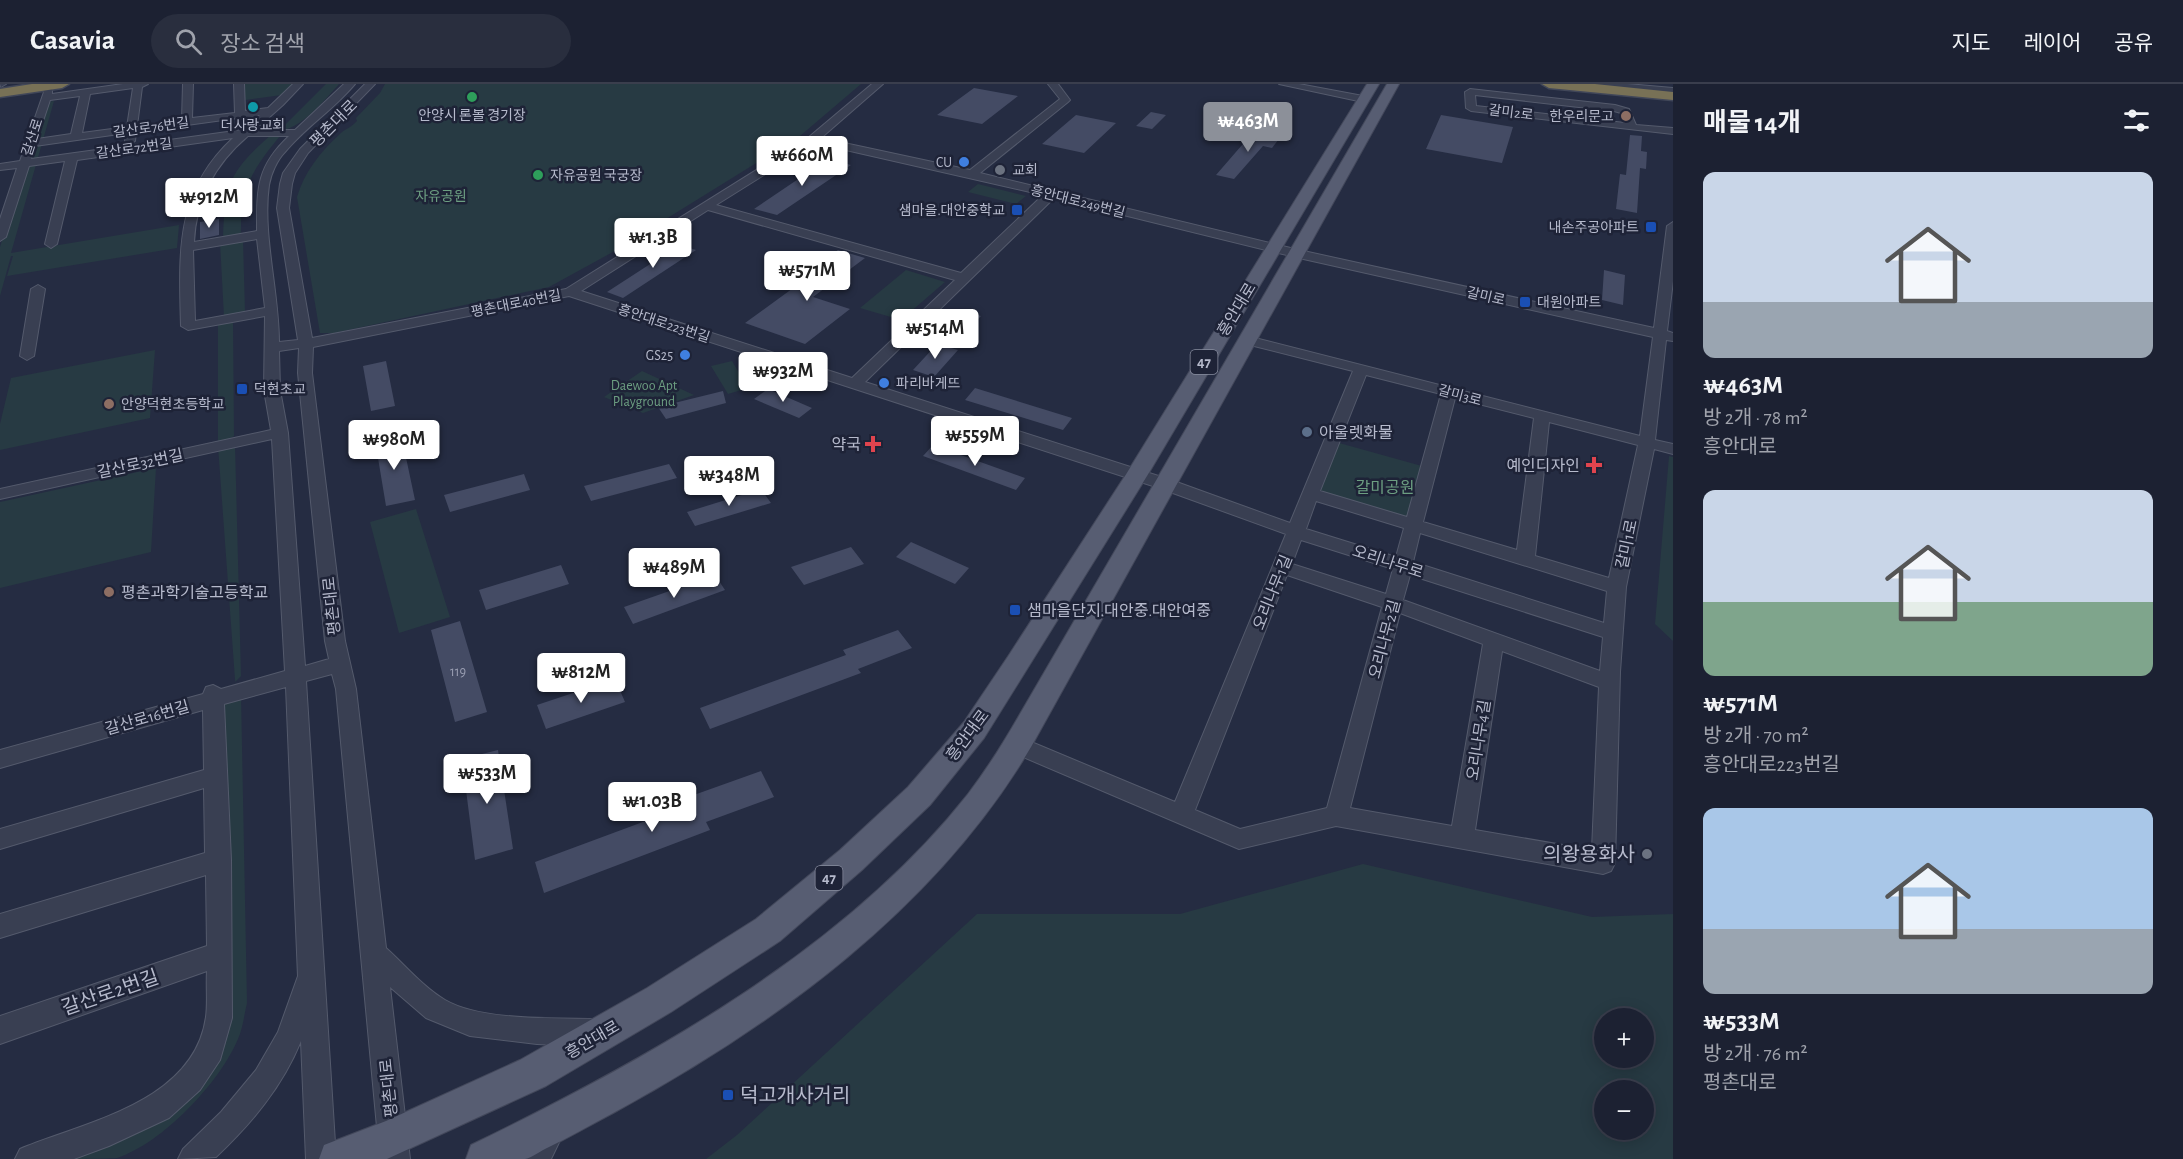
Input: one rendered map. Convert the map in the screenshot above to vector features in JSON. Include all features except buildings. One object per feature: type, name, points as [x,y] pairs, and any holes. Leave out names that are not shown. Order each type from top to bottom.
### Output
[{"type":"highway","points":[[0,85],[25,84]]},
{"type":"highway","points":[[1550,84],[1673,96]]},
{"type":"highway","points":[[1615,84],[1673,90]]},
{"type":"highway","points":[[0,94],[52,90]]},
{"type":"main road","name":"흥안대로","points":[[338,1159],[395,1148],[603,1033],[768,930],[850,860],[919,796],[974,730],[1136,476],[1373,84]]},
{"type":"main road","name":"흥안대로","points":[[485,1159],[554,1126],[698,1041],[804,970],[899,890],[967,817],[1017,745],[1247,340],[1299,254],[1393,84]]},
{"type":"main road","points":[[1291,219],[1315,224]]},
{"type":"main road","points":[[1153,447],[1181,456]]},
{"type":"street","points":[[52,90],[74,84]]},
{"type":"street","points":[[52,90],[86,92],[143,84]]},
{"type":"street","points":[[187,122],[188,84]]},
{"type":"street","points":[[239,84],[240,114]]},
{"type":"street","points":[[272,311],[188,326],[188,247],[194,200],[204,178],[220,156],[298,84]]},
{"type":"street","name":"평촌대로","points":[[321,1159],[280,433],[272,390],[273,347],[270,332],[272,311],[262,234],[263,186],[266,174],[279,151],[350,84]]},
{"type":"street","name":"평촌대로","points":[[370,84],[304,151],[289,173],[283,208],[306,342],[305,373],[339,664],[346,689],[395,1148]]},
{"type":"street","name":"평촌대로40번길","points":[[273,347],[326,341],[570,292],[813,139],[878,84]]},
{"type":"street","points":[[972,174],[1065,100],[1053,84]]},
{"type":"street","points":[[1284,84],[1363,99]]},
{"type":"street","points":[[1595,84],[1673,90]]},
{"type":"street","points":[[129,148],[138,85]]},
{"type":"street","name":"갈산로","points":[[0,237],[23,164],[52,90]]},
{"type":"street","points":[[76,137],[86,92]]},
{"type":"street","name":"갈미2로","points":[[1632,127],[1624,111],[1616,108],[1470,93],[1471,108],[1632,127],[1673,131]]},
{"type":"street","name":"갈산로76번길","points":[[31,143],[270,111]]},
{"type":"street","name":"갈산로72번길","points":[[0,167],[245,133],[298,133]]},
{"type":"street","name":"흥안대로249번길","points":[[813,139],[972,174],[1299,254]]},
{"type":"street","points":[[51,244],[72,156]]},
{"type":"street","points":[[0,188],[16,186]]},
{"type":"street","points":[[853,385],[1051,194]]},
{"type":"street","points":[[706,206],[963,278]]},
{"type":"street","name":"갈미1로","points":[[1462,838],[1603,863],[1609,682],[1617,587],[1666,336],[1673,226]]},
{"type":"street","points":[[188,247],[262,234]]},
{"type":"street","name":"갈미로","points":[[1299,254],[1666,336]]},
{"type":"street","points":[[27,356],[38,289]]},
{"type":"street","name":"흥안대로223번길","points":[[570,292],[1165,484]]},
{"type":"street","name":"갈미3로","points":[[1247,340],[1673,449]]},
{"type":"street","name":"오리나무1길","points":[[1182,814],[1361,369]]},
{"type":"street","name":"오리나무2길","points":[[1336,816],[1449,393]]},
{"type":"street","points":[[1525,559],[1542,417]]},
{"type":"street","name":"갈산로32번길","points":[[0,494],[280,433]]},
{"type":"street","name":"오리나무로","points":[[1165,484],[1297,532],[1613,633]]},
{"type":"street","points":[[1311,494],[1617,587]]},
{"type":"street","points":[[1282,567],[1394,604],[1493,642],[1609,682]]},
{"type":"street","name":"오리나무4길","points":[[1462,838],[1493,642]]},
{"type":"street","name":"갈산로16번길","points":[[0,759],[214,696],[294,678],[339,664]]},
{"type":"street","points":[[30,1159],[99,1136],[159,1108],[190,1080],[210,1050],[219,1018],[220,954],[214,696]]},
{"type":"street","points":[[1017,745],[1239,839],[1336,816],[1462,838]]},
{"type":"street","points":[[0,839],[217,775]]},
{"type":"street","points":[[0,926],[219,860]]},
{"type":"street","name":"갈산로2번길","points":[[0,1030],[220,954]]},
{"type":"street","points":[[374,954],[436,1010],[454,1017],[497,1028],[603,1033]]},
{"type":"street","points":[[193,1159],[234,1119],[274,1069],[285,1048],[312,973]]},
{"type":"street","points":[[535,1159],[554,1126]]},
{"type":"green space","points":[[245,84],[294,84],[282,95],[245,100]]},
{"type":"green space","points":[[326,84],[339,84],[304,119],[296,125],[279,131]]},
{"type":"green space","name":"자유공원","points":[[385,84],[861,84],[800,136],[611,253],[549,287],[334,333],[320,333],[297,197],[308,171],[325,148],[357,121],[356,118],[380,93]]},
{"type":"green space","points":[[54,101],[11,253],[179,225],[177,248],[7,276],[13,256],[11,256],[0,296],[0,247],[45,102]]},
{"type":"green space","points":[[272,134],[280,136],[262,159],[250,181],[243,204],[241,234],[223,238],[226,203],[232,179],[247,158]]},
{"type":"green space","points":[[978,184],[1026,196],[1016,204],[968,192]]},
{"type":"green space","points":[[243,240],[245,312],[224,317],[220,242]]},
{"type":"green space","points":[[906,270],[945,282],[901,320],[860,308]]},
{"type":"green space","points":[[233,320],[234,436],[220,445],[235,445],[241,676],[235,682],[218,446],[218,321]]},
{"type":"green space","points":[[155,350],[150,418],[0,450],[0,424],[11,378]]},
{"type":"green space","points":[[732,361],[748,388],[728,394],[711,366]]},
{"type":"green space","name":"Daewoo Apt Playground","points":[[642,371],[694,395],[643,413],[604,397]]},
{"type":"green space","name":"갈미공원","points":[[1332,441],[1429,468],[1413,526],[1311,494]]},
{"type":"green space","points":[[1669,456],[1673,457],[1673,641],[1655,624]]},
{"type":"green space","points":[[156,468],[151,552],[0,588],[0,502]]},
{"type":"green space","points":[[416,509],[450,617],[399,633],[370,522]]},
{"type":"green space","points":[[241,695],[247,1003],[238,1039],[230,1056],[204,1092],[171,1125],[153,1139],[117,1158],[44,1159],[105,1139],[216,1052],[218,701]]},
{"type":"green space","points":[[1363,864],[1592,917],[1673,914],[1673,1159],[706,1159],[737,1135],[977,914],[1180,914]]},
{"type":"place","name":"안양시 론볼 경기장","points":[[472,97]]},
{"type":"place","name":"더사랑교회","points":[[253,107]]},
{"type":"place","name":"한우리문고","points":[[1626,116]]},
{"type":"place","name":"CU","points":[[964,162]]},
{"type":"place","name":"교회","points":[[1000,170]]},
{"type":"place","name":"자유공원 국궁장","points":[[538,175]]},
{"type":"place","name":"샘마을.대안중학교","points":[[1017,210]]},
{"type":"place","name":"내손주공아파트","points":[[1651,227]]},
{"type":"place","name":"대원아파트","points":[[1525,302]]},
{"type":"place","name":"GS25","points":[[685,355]]},
{"type":"place","name":"파리바게뜨","points":[[884,383]]},
{"type":"place","name":"덕현초교","points":[[242,389]]},
{"type":"place","name":"안양덕현초등학교","points":[[109,404]]},
{"type":"place","name":"아울렛화물","points":[[1307,432]]},
{"type":"place","name":"약국","points":[[873,444]]},
{"type":"place","name":"예인디자인","points":[[1594,465]]},
{"type":"place","name":"평촌과학기술고등학교","points":[[109,592]]},
{"type":"place","name":"샘마을단지.대안중.대안여중","points":[[1015,610]]},
{"type":"place","name":"의왕용화사","points":[[1647,854]]},
{"type":"place","name":"덕고개사거리","points":[[728,1095]]}]
